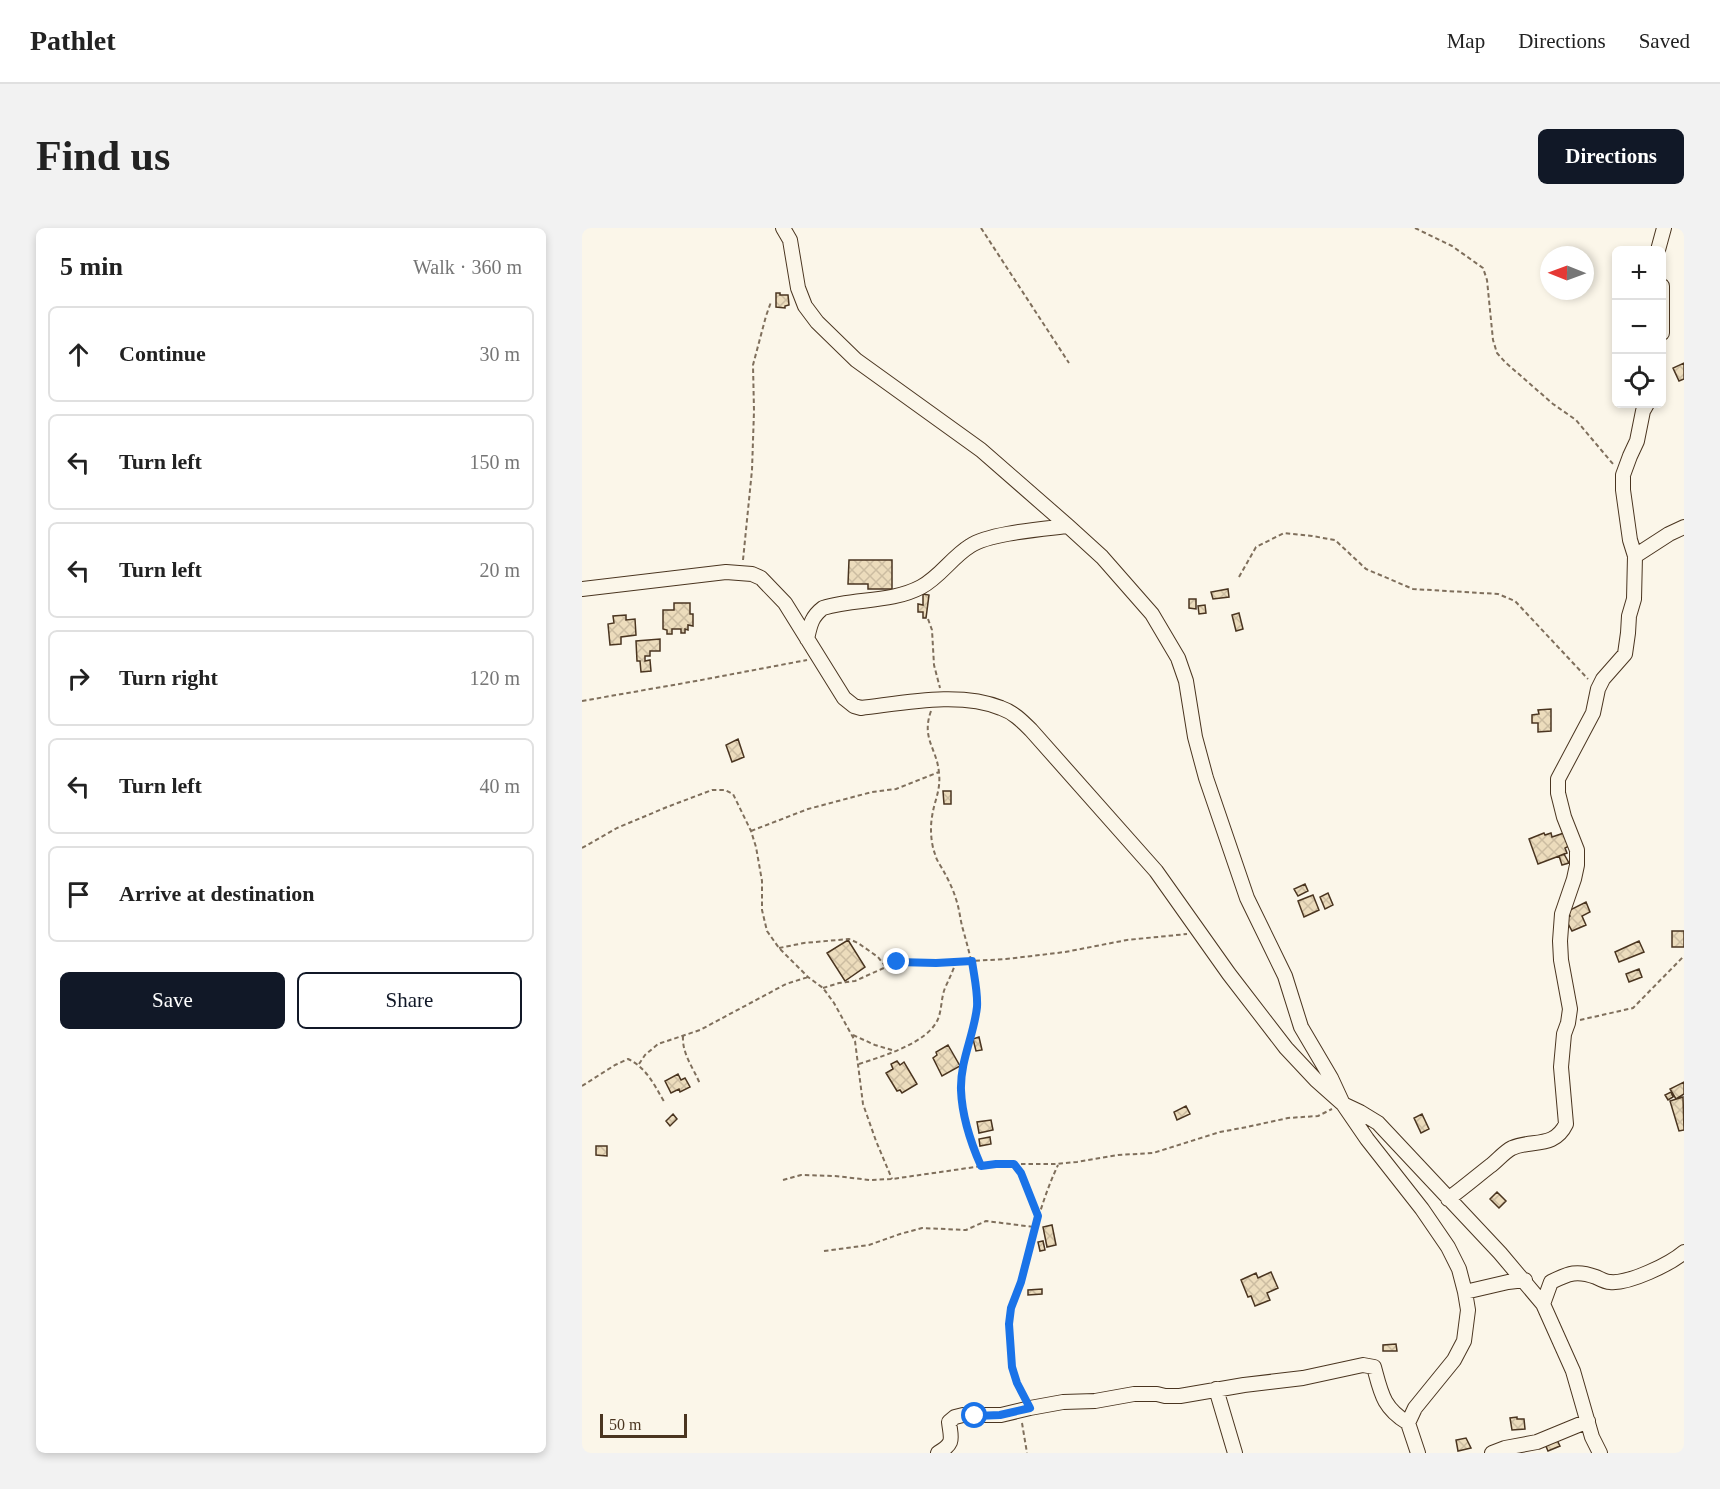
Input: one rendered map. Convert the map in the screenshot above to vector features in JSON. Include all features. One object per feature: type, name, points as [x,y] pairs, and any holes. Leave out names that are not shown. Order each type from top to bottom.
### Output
[{"type":"street","points":[[783,228],[790,240],[798,288],[805,306],[817,322],[856,360],[981,450],[1102,557],[1152,614],[1178,658],[1186,681],[1195,737],[1206,778],[1246,898],[1285,976],[1301,1027],[1331,1078],[1343,1104],[1366,1139],[1422,1209],[1448,1247],[1459,1269],[1468,1310],[1467,1330],[1454,1360],[1414,1408],[1408,1423],[1418,1453]]},
{"type":"street","points":[[1658,246],[1664,228]]},
{"type":"street","points":[[1449,1198],[1511,1149],[1551,1139],[1562,1131],[1566,1124],[1561,1067],[1564,1034],[1569,1023],[1570,1009],[1560,941],[1562,914],[1574,879],[1577,850],[1564,817],[1558,793],[1558,779],[1593,713],[1598,689],[1603,679],[1625,654],[1629,616],[1634,599],[1635,556],[1630,540],[1623,476],[1638,441],[1645,408]]},
{"type":"street","points":[[807,639],[811,621],[823,608],[901,594],[922,587],[970,545],[982,540],[1068,526]]},
{"type":"street","points":[[1635,556],[1684,527]]},
{"type":"street","points":[[582,589],[726,572],[752,574],[761,578],[784,603],[844,698],[854,706],[861,708],[950,699],[984,702],[1003,708],[1018,718],[1156,871],[1228,974],[1286,1048],[1316,1080],[1343,1104],[1378,1123],[1524,1280],[1543,1304],[1573,1371],[1592,1437],[1600,1453]]},
{"type":"street","points":[[1543,1304],[1551,1282],[1566,1274],[1583,1273],[1610,1282],[1634,1279],[1684,1252]]},
{"type":"street","points":[[1465,1292],[1524,1280]]},
{"type":"street","points":[[938,1453],[948,1447],[952,1438],[949,1422],[963,1415],[1000,1415],[1063,1402],[1095,1401],[1134,1394],[1173,1396],[1303,1378],[1368,1365],[1374,1367],[1381,1393],[1389,1409],[1396,1417],[1408,1423]]},
{"type":"street","points":[[1216,1389],[1235,1453]]},
{"type":"street","points":[[1492,1453],[1504,1448],[1537,1442],[1588,1421]]},
{"type":"path","points":[[981,228],[1069,363]]},
{"type":"path","points":[[1415,228],[1452,246],[1483,268],[1487,280],[1493,340],[1497,353],[1553,404],[1576,420],[1623,476]]},
{"type":"path","points":[[742,572],[752,470],[753,365],[763,324],[771,303]]},
{"type":"path","points":[[1239,577],[1256,547],[1284,533],[1335,540],[1366,569],[1413,589],[1498,594],[1515,601],[1598,689]]},
{"type":"path","points":[[928,619],[932,630],[933,660],[938,681],[950,699]]},
{"type":"path","points":[[582,700],[819,657]]},
{"type":"path","points":[[935,700],[927,729],[939,772],[938,795],[932,818],[934,854],[956,900],[972,961],[977,1004],[963,1068],[961,1089],[963,1115],[981,1166]]},
{"type":"path","points":[[751,831],[818,807],[872,792],[896,789],[939,772]]},
{"type":"path","points":[[582,848],[617,828],[712,790],[725,790],[733,794],[756,847],[762,881],[762,910],[767,931],[779,948],[808,977],[823,988],[852,1035],[855,1041],[863,1104],[892,1179]]},
{"type":"path","points":[[823,988],[855,981],[897,962],[956,962],[1065,952],[1127,940],[1199,932]]},
{"type":"path","points":[[779,948],[849,939],[878,957],[885,966]]},
{"type":"path","points":[[1569,1023],[1633,1008],[1683,957]]},
{"type":"path","points":[[858,1065],[894,1051],[924,1036],[933,1028],[940,1011],[945,988],[956,962]]},
{"type":"path","points":[[639,1064],[645,1055],[658,1044],[716,1023],[786,984],[808,977]]},
{"type":"path","points":[[852,1035],[894,1051]]},
{"type":"path","points":[[683,1036],[683,1048],[700,1084]]},
{"type":"path","points":[[582,1086],[628,1059],[639,1064],[647,1072],[665,1103]]},
{"type":"path","points":[[783,1180],[809,1175],[870,1180],[892,1179],[996,1164],[1059,1164],[1118,1155],[1153,1153],[1220,1132],[1288,1118],[1318,1116],[1343,1104]]},
{"type":"path","points":[[1014,1164],[1021,1173],[1038,1216]]},
{"type":"path","points":[[1027,1453],[1025,1410],[1012,1367],[1009,1324],[1011,1308],[1021,1282],[1038,1216],[1059,1164]]},
{"type":"path","points":[[824,1251],[869,1245],[900,1233],[922,1228],[966,1230],[986,1221],[1035,1227]]},
{"type":"building","points":[[776,293],[788,295],[789,305],[785,308],[776,307]]},
{"type":"building","points":[[1684,363],[1684,379],[1679,381],[1673,368]]},
{"type":"building","points":[[849,560],[892,560],[892,589],[868,589],[868,584],[848,584]]},
{"type":"building","points":[[1228,589],[1229,597],[1213,599],[1211,592]]},
{"type":"building","points":[[923,594],[929,595],[926,618],[923,618],[923,612],[918,612],[918,604],[923,605]]},
{"type":"building","points":[[1189,599],[1196,599],[1196,609],[1189,608]]},
{"type":"building","points":[[674,603],[690,603],[693,626],[688,625],[685,633],[681,633],[681,629],[672,629],[672,634],[667,634],[667,630],[663,629],[663,610],[674,610]]},
{"type":"building","points":[[1205,605],[1206,613],[1199,614],[1198,606]]},
{"type":"building","points":[[1239,613],[1243,629],[1236,631],[1232,615]]},
{"type":"building","points":[[626,615],[626,620],[635,619],[636,635],[621,637],[621,644],[610,645],[608,624],[614,623],[613,616]]},
{"type":"building","points":[[660,639],[660,651],[650,651],[650,656],[645,656],[645,661],[650,660],[651,671],[641,672],[640,661],[637,661],[636,641]]},
{"type":"building","points":[[1551,709],[1551,731],[1538,732],[1538,723],[1532,723],[1532,715],[1539,714],[1538,710]]},
{"type":"building","points":[[738,739],[744,757],[732,762],[726,745]]},
{"type":"building","points":[[943,791],[951,791],[951,804],[944,804]]},
{"type":"building","points":[[1544,833],[1545,835],[1551,833],[1552,837],[1564,833],[1569,846],[1565,848],[1567,853],[1538,864],[1529,839]]},
{"type":"building","points":[[1564,854],[1569,863],[1562,865],[1559,856]]},
{"type":"building","points":[[1305,884],[1308,891],[1298,896],[1294,889]]},
{"type":"building","points":[[1328,893],[1333,905],[1325,909],[1320,897]]},
{"type":"building","points":[[1313,895],[1319,910],[1304,917],[1298,901]]},
{"type":"building","points":[[1586,902],[1590,912],[1582,916],[1586,925],[1572,931],[1565,918],[1570,916],[1568,911]]},
{"type":"building","points":[[1672,931],[1684,931],[1684,947],[1672,947]]},
{"type":"building","points":[[848,940],[865,967],[845,981],[827,953]]},
{"type":"building","points":[[1639,941],[1644,952],[1619,962],[1615,952]]},
{"type":"building","points":[[1639,969],[1642,977],[1629,982],[1626,974]]},
{"type":"building","points":[[979,1037],[982,1050],[976,1051],[973,1039]]},
{"type":"building","points":[[948,1045],[960,1066],[942,1076],[933,1058],[937,1055],[936,1052]]},
{"type":"building","points":[[897,1061],[900,1065],[904,1062],[917,1084],[902,1093],[900,1090],[897,1091],[886,1073],[893,1069],[891,1064]]},
{"type":"building","points":[[678,1074],[681,1080],[685,1078],[690,1087],[671,1093],[665,1081]]},
{"type":"building","points":[[1684,1082],[1684,1094],[1676,1099],[1670,1089]]},
{"type":"building","points":[[1671,1092],[1673,1097],[1668,1100],[1665,1095]]},
{"type":"building","points":[[1683,1097],[1684,1130],[1679,1131],[1670,1101]]},
{"type":"building","points":[[1186,1106],[1190,1114],[1177,1120],[1174,1112]]},
{"type":"building","points":[[673,1114],[677,1119],[670,1126],[666,1121]]},
{"type":"building","points":[[1422,1114],[1429,1129],[1421,1133],[1414,1118]]},
{"type":"building","points":[[991,1120],[993,1130],[979,1133],[977,1122]]},
{"type":"building","points":[[990,1137],[991,1144],[980,1146],[979,1139]]},
{"type":"building","points":[[596,1146],[607,1146],[607,1156],[596,1155]]},
{"type":"building","points":[[1497,1192],[1506,1201],[1499,1208],[1490,1199]]},
{"type":"building","points":[[1052,1225],[1056,1245],[1047,1247],[1043,1227]]},
{"type":"building","points":[[1043,1241],[1045,1250],[1040,1251],[1038,1242]]},
{"type":"building","points":[[1271,1272],[1278,1288],[1267,1293],[1270,1300],[1255,1306],[1251,1296],[1248,1297],[1241,1280],[1256,1273],[1258,1278]]},
{"type":"building","points":[[1042,1289],[1042,1294],[1028,1295],[1028,1290]]},
{"type":"building","points":[[1396,1344],[1397,1351],[1383,1351],[1383,1345]]},
{"type":"building","points":[[1517,1417],[1517,1419],[1524,1419],[1525,1429],[1512,1430],[1510,1418]]},
{"type":"building","points":[[1466,1438],[1471,1448],[1458,1451],[1456,1440]]},
{"type":"building","points":[[1556,1438],[1560,1446],[1548,1451],[1545,1444]]},
{"type":"route","points":[[897,962],[972,961],[977,1004],[963,1068],[961,1089],[963,1115],[981,1166],[1014,1164],[1021,1173],[1038,1216],[1026,1265],[1011,1308],[1009,1324],[1012,1367],[1017,1383],[1030,1408],[1000,1415],[975,1416]]}]
